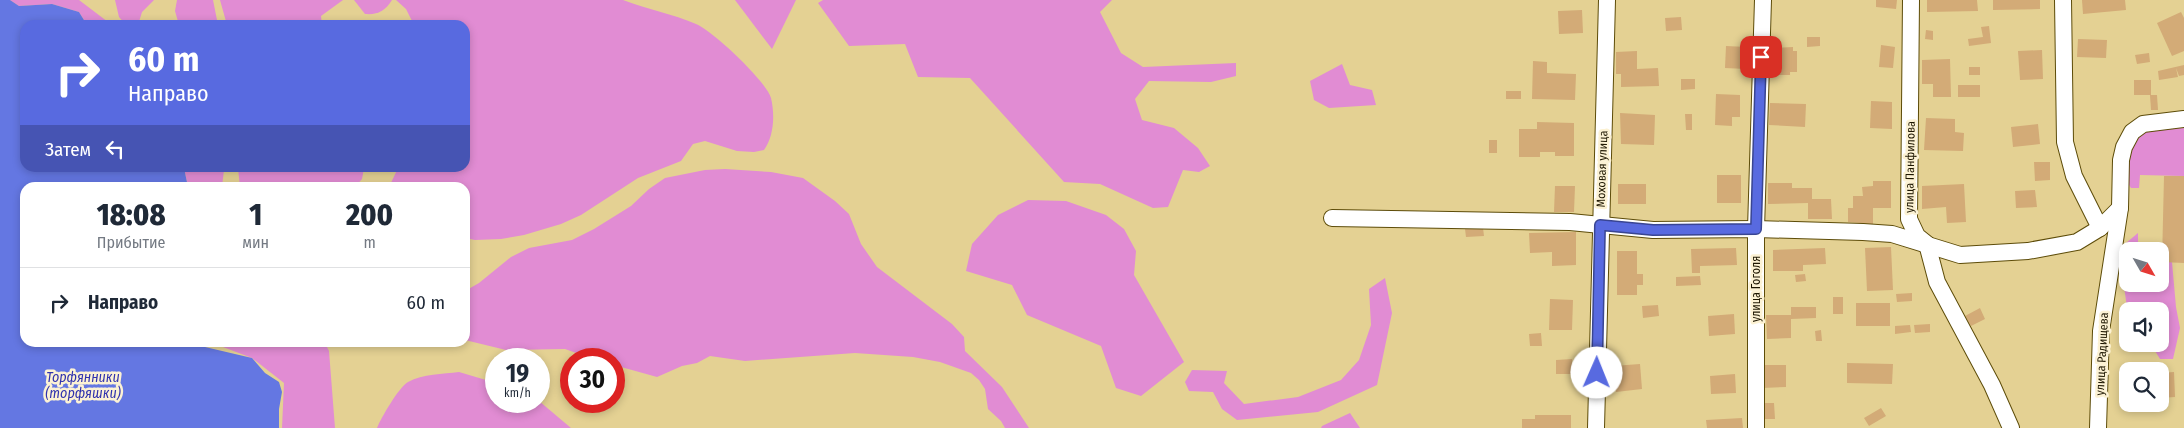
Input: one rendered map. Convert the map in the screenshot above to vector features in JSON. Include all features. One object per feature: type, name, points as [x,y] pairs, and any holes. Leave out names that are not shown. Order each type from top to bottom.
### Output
[{"type":"street","name":"Моховая улица","points":[[1596,428],[1606,0]]},
{"type":"street","name":"улица Гоголя","points":[[1756,428],[1756,229],[1763,0]]},
{"type":"street","name":"улица Панфилова","points":[[1911,0],[1909,219],[1917,236],[1927,244],[1937,282],[1992,385],[2010,428]]},
{"type":"street","points":[[2063,0],[2065,142],[2074,176],[2100,228]]},
{"type":"street","name":"улица Радищева","points":[[2098,428],[2101,331],[2120,208],[2121,160],[2126,141],[2140,126],[2151,122],[2184,119]]},
{"type":"street","points":[[1332,218],[1570,222],[1653,230],[1756,229],[1892,234],[1960,255],[2028,250],[2077,242],[2100,228],[2120,208]]},
{"type":"shaded area","points":[[10,0],[79,0],[105,20],[84,20],[79,12],[52,4],[19,6]]},
{"type":"shaded area","points":[[115,0],[154,0],[142,12],[140,20],[122,20],[119,17]]},
{"type":"shaded area","points":[[177,0],[213,0],[217,20],[178,20],[175,11]]},
{"type":"shaded area","points":[[220,0],[343,0],[321,16],[321,20],[226,20]]},
{"type":"shaded area","points":[[354,0],[392,0],[381,12],[365,14]]},
{"type":"shaded area","points":[[396,0],[623,0],[687,20],[704,28],[726,46],[750,69],[767,90],[771,98],[773,111],[773,125],[770,138],[764,150],[754,152],[737,151],[705,141],[693,144],[681,161],[638,178],[581,215],[561,224],[524,235],[501,239],[470,239],[470,182],[391,182],[396,172],[470,172],[470,20],[412,20],[406,9]]},
{"type":"shaded area","points":[[735,0],[796,0],[772,49]]},
{"type":"shaded area","points":[[823,0],[1112,0],[1100,12],[1121,53],[1143,67],[1236,63],[1236,76],[1211,82],[1149,81],[1135,99],[1142,120],[1174,128],[1198,148],[1210,166],[1199,172],[1183,170],[1168,207],[1153,208],[1100,184],[1064,182],[970,78],[918,77],[905,44],[849,46],[818,3]]},
{"type":"shaded area","points":[[1342,64],[1350,85],[1372,90],[1376,105],[1329,108],[1314,100],[1310,81]]},
{"type":"shaded area","points":[[2184,128],[2184,176],[2140,175],[2139,188],[2131,188],[2126,180],[2129,144],[2144,130]]},
{"type":"shaded area","points":[[725,169],[771,172],[803,178],[835,201],[849,214],[861,244],[877,267],[952,324],[964,337],[965,351],[1002,387],[1029,428],[1005,428],[1001,421],[988,409],[985,389],[971,373],[940,362],[913,357],[855,353],[745,361],[710,356],[697,363],[682,366],[657,377],[625,368],[625,348],[498,348],[470,341],[470,288],[511,257],[529,248],[572,240],[594,229],[631,206],[649,189],[665,178],[705,170]]},
{"type":"shaded area","points":[[185,172],[224,172],[223,182],[187,182]]},
{"type":"shaded area","points":[[238,172],[363,172],[359,182],[239,182]]},
{"type":"shaded area","points":[[1028,200],[1066,201],[1106,215],[1124,229],[1136,251],[1134,275],[1184,362],[1141,396],[1116,388],[1101,346],[1027,315],[1012,285],[966,271],[972,244],[998,215]]},
{"type":"shaded area","points":[[2138,233],[2138,242],[2127,242]]},
{"type":"shaded area","points":[[2169,262],[2172,262],[2180,328],[2173,359],[2160,359],[2156,352],[2169,352],[2169,302],[2126,302],[2125,292],[2169,292]]},
{"type":"shaded area","points":[[1385,278],[1392,313],[1377,385],[1318,412],[1237,420],[1222,409],[1213,392],[1189,391],[1185,382],[1192,370],[1227,371],[1224,383],[1244,404],[1298,397],[1341,380],[1359,360],[1371,325],[1369,289]]},
{"type":"shaded area","points":[[223,347],[327,347],[329,351],[335,428],[282,428],[284,383],[252,358]]},
{"type":"shaded area","points":[[459,372],[485,380],[485,413],[550,413],[550,410],[571,428],[377,428],[386,410],[404,385],[414,379]]},
{"type":"shaded area","points":[[1350,413],[1360,428],[1321,428],[1322,426]]},
{"type":"water","name":"Торфянники (торфяшки)","points":[[0,0],[10,0],[19,6],[52,4],[79,12],[84,20],[20,20],[20,172],[185,172],[187,182],[20,182],[20,347],[205,347],[252,358],[265,373],[279,382],[282,392],[279,409],[279,428],[0,428]]},
{"type":"building","points":[[1876,0],[1897,0],[1896,9],[1876,7]]},
{"type":"building","points":[[1927,0],[1977,0],[1978,11],[1927,12]]},
{"type":"building","points":[[1993,0],[2040,0],[2040,9],[1993,10]]},
{"type":"building","points":[[2082,0],[2125,0],[2126,10],[2083,14]]},
{"type":"building","points":[[1582,10],[1583,33],[1559,34],[1558,11]]},
{"type":"building","points":[[2181,12],[2184,18],[2184,51],[2172,56],[2157,23]]},
{"type":"building","points":[[1681,17],[1682,30],[1666,31],[1665,18]]},
{"type":"building","points":[[1989,26],[1991,43],[1969,46],[1968,39],[1983,37],[1981,27]]},
{"type":"building","points":[[1926,30],[1933,31],[1933,40],[1925,39]]},
{"type":"building","points":[[1807,37],[1820,37],[1820,46],[1807,47]]},
{"type":"building","points":[[2078,39],[2107,40],[2106,58],[2077,57]]},
{"type":"building","points":[[1881,45],[1895,47],[1893,68],[1879,67]]},
{"type":"building","points":[[1726,46],[1747,47],[1746,69],[1725,68]]},
{"type":"building","points":[[1793,47],[1793,51],[1797,51],[1797,72],[1790,72],[1790,75],[1771,75],[1771,58],[1775,58],[1775,48]]},
{"type":"building","points":[[2042,50],[2043,79],[2020,80],[2018,51]]},
{"type":"building","points":[[1637,51],[1637,69],[1658,68],[1659,86],[1621,87],[1621,74],[1616,74],[1616,52]]},
{"type":"building","points":[[2149,53],[2150,62],[2137,64],[2135,55]]},
{"type":"building","points":[[1950,59],[1951,97],[1933,97],[1933,84],[1922,84],[1922,60]]},
{"type":"building","points":[[1533,61],[1547,62],[1547,73],[1576,74],[1575,100],[1532,99]]},
{"type":"building","points":[[2184,65],[2184,75],[2179,76],[2176,68],[2178,77],[2159,80],[2158,71]]},
{"type":"building","points":[[1969,67],[1980,67],[1980,75],[1969,75]]},
{"type":"building","points":[[1681,79],[1695,79],[1695,89],[1681,90]]},
{"type":"building","points":[[2134,80],[2151,80],[2151,95],[2134,95]]},
{"type":"building","points":[[1958,85],[1980,85],[1980,97],[1958,97]]},
{"type":"building","points":[[1506,91],[1521,91],[1521,99],[1506,99]]},
{"type":"building","points":[[1716,94],[1740,95],[1740,117],[1732,117],[1732,126],[1715,125]]},
{"type":"building","points":[[2150,95],[2157,95],[2158,110],[2151,110]]},
{"type":"building","points":[[1871,101],[1892,102],[1892,129],[1870,128]]},
{"type":"building","points":[[1770,103],[1806,104],[1805,127],[1769,125]]},
{"type":"building","points":[[1620,113],[1655,115],[1654,145],[1621,144]]},
{"type":"building","points":[[1685,114],[1692,114],[1692,130],[1686,130]]},
{"type":"building","points":[[1926,118],[1955,119],[1955,132],[1964,133],[1963,151],[1924,150]]},
{"type":"building","points":[[1537,122],[1574,123],[1574,156],[1555,156],[1555,152],[1540,152],[1540,157],[1519,157],[1519,129],[1537,129]]},
{"type":"building","points":[[2038,124],[2040,144],[2013,147],[2011,127]]},
{"type":"building","points":[[1489,140],[1497,140],[1497,153],[1489,153]]},
{"type":"building","points":[[2034,162],[2050,162],[2050,180],[2035,181]]},
{"type":"building","points":[[1717,175],[1741,175],[1741,203],[1717,203]]},
{"type":"building","points":[[2164,176],[2184,176],[2184,263],[2169,262],[2169,242],[2162,242]]},
{"type":"building","points":[[1873,181],[1891,181],[1891,208],[1873,208],[1873,224],[1848,222],[1848,208],[1853,208],[1853,196],[1863,196],[1862,187],[1873,186]]},
{"type":"building","points":[[1768,183],[1792,183],[1792,188],[1812,188],[1812,199],[1831,199],[1832,219],[1808,219],[1808,203],[1768,204]]},
{"type":"building","points":[[1618,184],[1646,184],[1646,204],[1618,204]]},
{"type":"building","points":[[1964,184],[1966,222],[1947,223],[1946,207],[1922,209],[1922,186]]},
{"type":"building","points":[[1555,186],[1575,186],[1574,212],[1554,212]]},
{"type":"building","points":[[2035,190],[2037,207],[2016,208],[2015,191]]},
{"type":"building","points":[[1483,228],[1484,236],[1466,237],[1465,229]]},
{"type":"building","points":[[1576,232],[1576,265],[1552,266],[1552,252],[1530,253],[1529,233]]},
{"type":"building","points":[[1891,247],[1893,290],[1867,291],[1865,248]]},
{"type":"building","points":[[1736,248],[1737,265],[1700,266],[1700,273],[1692,273],[1691,249]]},
{"type":"building","points":[[1825,248],[1826,264],[1803,265],[1803,271],[1773,271],[1773,250]]},
{"type":"building","points":[[1617,251],[1637,251],[1637,274],[1643,274],[1643,285],[1637,285],[1637,295],[1617,295]]},
{"type":"building","points":[[1805,274],[1806,281],[1796,282],[1795,275]]},
{"type":"building","points":[[1700,276],[1701,285],[1676,286],[1676,277]]},
{"type":"building","points":[[1912,293],[1912,301],[1897,302],[1896,294]]},
{"type":"building","points":[[1833,297],[1843,297],[1843,314],[1833,314]]},
{"type":"building","points":[[1550,299],[1573,300],[1572,330],[1549,330]]},
{"type":"building","points":[[1856,303],[1890,303],[1890,326],[1856,326]]},
{"type":"building","points":[[1658,305],[1659,316],[1643,318],[1642,306]]},
{"type":"building","points":[[1791,307],[1816,307],[1816,318],[1791,319],[1791,338],[1767,339],[1766,315],[1791,315]]},
{"type":"building","points":[[1980,308],[1985,319],[1971,326],[1965,316]]},
{"type":"building","points":[[1734,314],[1735,334],[1709,336],[1708,316]]},
{"type":"building","points":[[1930,324],[1930,332],[1915,333],[1914,325]]},
{"type":"building","points":[[1910,325],[1911,332],[1895,334],[1895,326]]},
{"type":"building","points":[[1821,330],[1822,341],[1816,341],[1815,331]]},
{"type":"building","points":[[1541,333],[1542,346],[1530,346],[1529,334]]},
{"type":"building","points":[[1572,359],[1573,374],[1556,374],[1556,360]]},
{"type":"building","points":[[1847,363],[1893,364],[1892,384],[1847,383]]},
{"type":"building","points":[[1640,364],[1642,389],[1616,392],[1613,366]]},
{"type":"building","points":[[1761,365],[1786,365],[1786,387],[1762,388]]},
{"type":"building","points":[[2169,372],[2174,372],[2175,397],[2169,397]]},
{"type":"building","points":[[1735,374],[1736,393],[1711,394],[1710,376]]},
{"type":"building","points":[[1763,403],[1774,403],[1775,419],[1763,419]]},
{"type":"building","points":[[1881,408],[1886,416],[1869,426],[1864,418]]},
{"type":"building","points":[[1535,415],[1571,415],[1571,428],[1522,428],[1522,419],[1535,419]]},
{"type":"building","points":[[1742,418],[1743,428],[1707,428],[1706,420]]},
{"type":"route","points":[[1597,373],[1600,225],[1653,230],[1756,229],[1761,57]]}]
